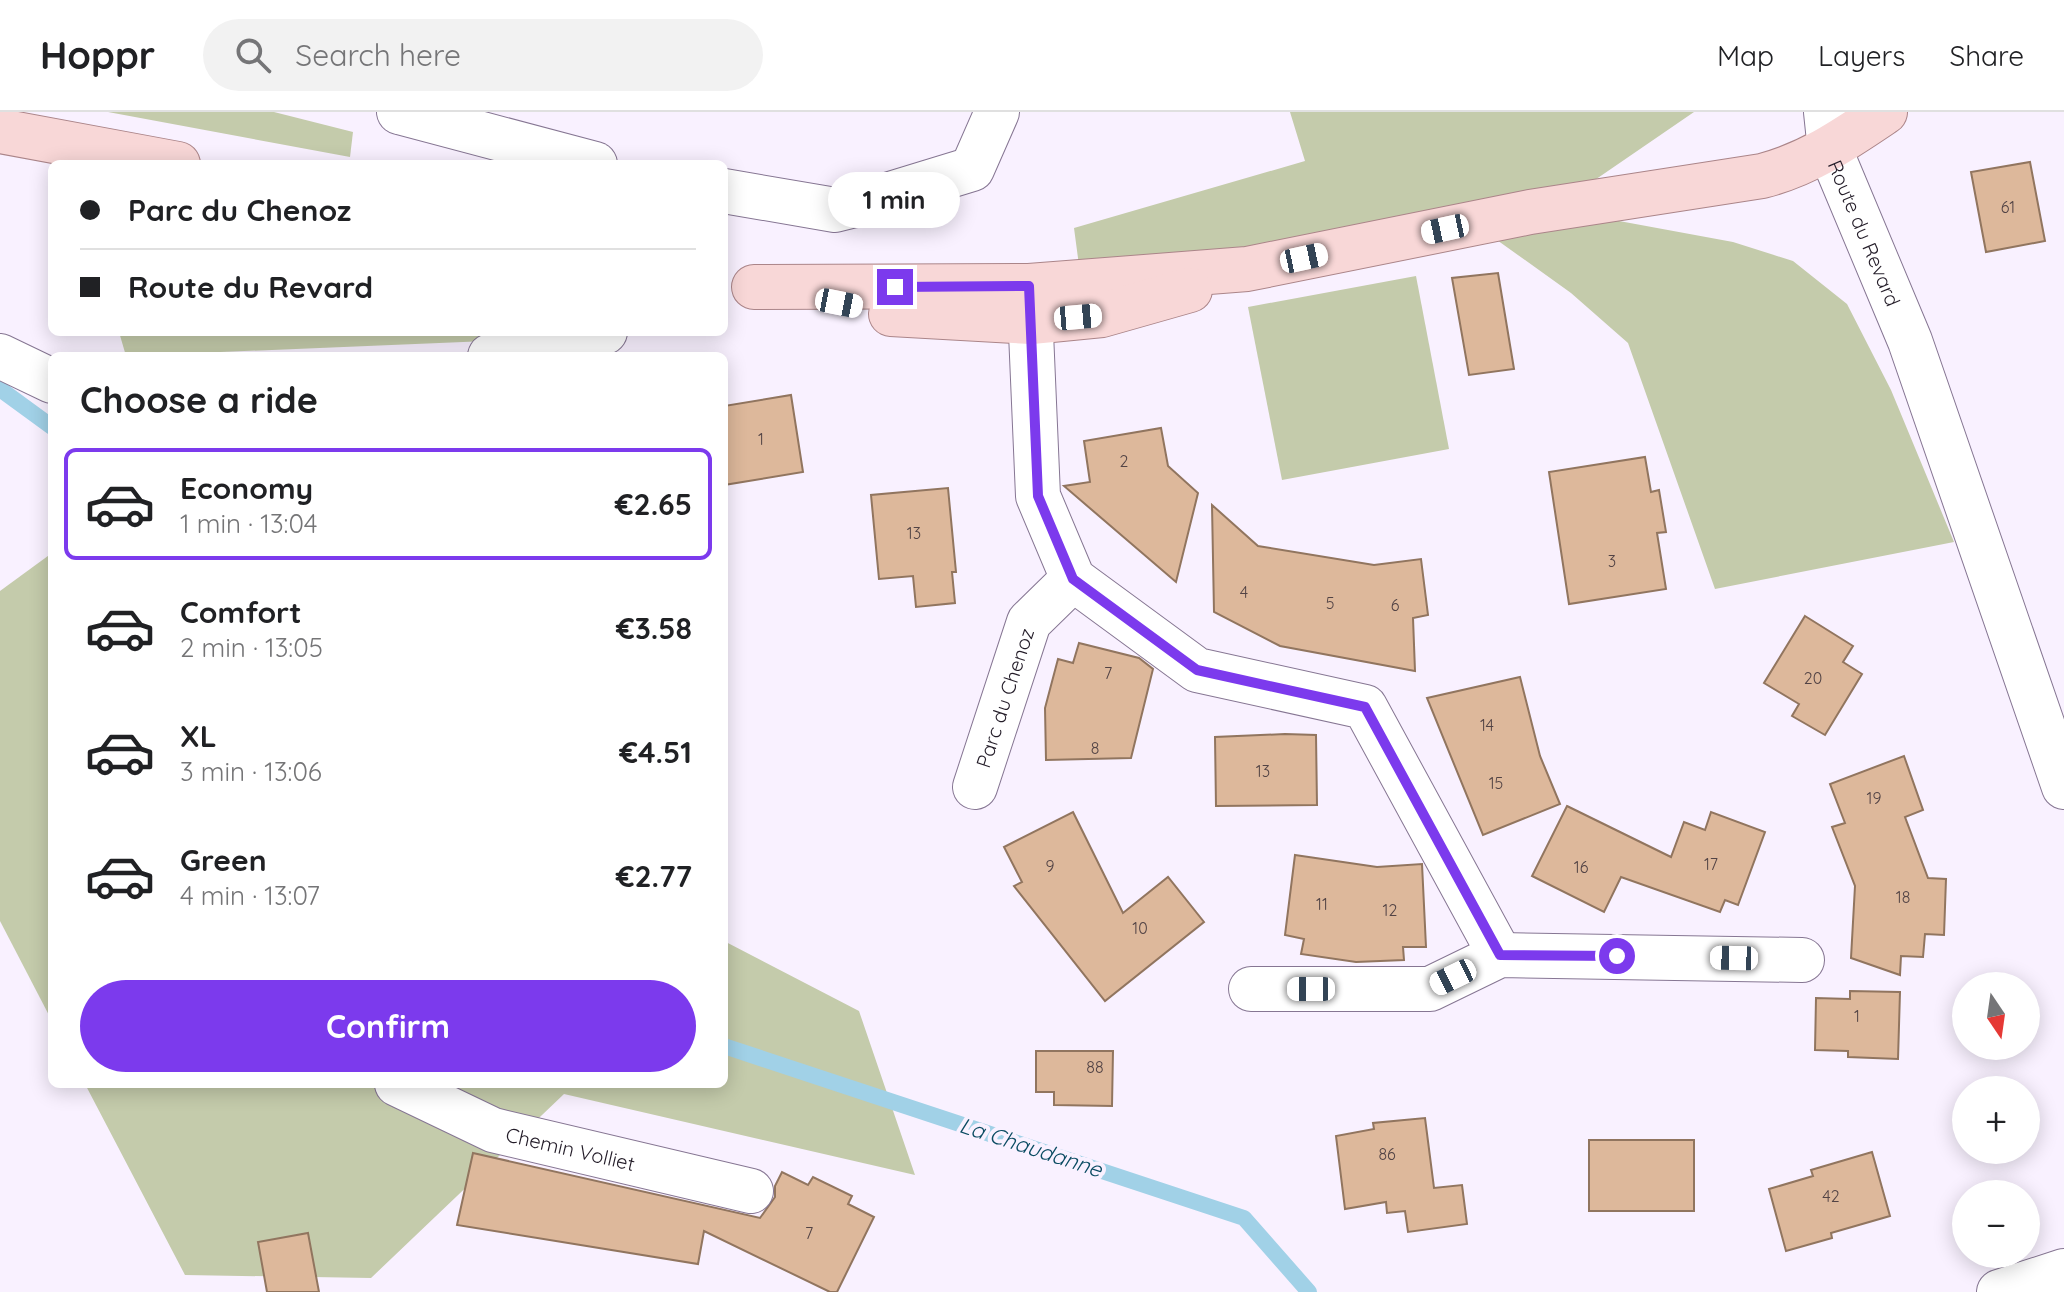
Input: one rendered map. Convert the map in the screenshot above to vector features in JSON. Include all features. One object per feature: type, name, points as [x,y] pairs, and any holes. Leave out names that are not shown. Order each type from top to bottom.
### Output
[{"type":"main road","points":[[1828,131],[1885,112]]},
{"type":"main road","points":[[0,131],[156,160]]},
{"type":"main road","name":"Route du Revard","points":[[739,283],[896,315],[1030,304],[1102,315],[1159,302],[1247,269],[1530,212],[1762,176],[1789,169],[1828,131]]},
{"type":"street","points":[[399,112],[580,160]]},
{"type":"street","points":[[728,192],[835,210],[972,169],[997,112]]},
{"type":"street","name":"Route du Revard","points":[[1828,131],[1910,341],[2064,787]]},
{"type":"street","points":[[1030,304],[1038,496],[1073,579],[1197,670],[1365,707],[1500,955]]},
{"type":"street","points":[[509,352],[586,336]]},
{"type":"street","points":[[0,356],[48,379]]},
{"type":"street","name":"Parc du Chenoz","points":[[975,787],[1029,622],[1073,579]]},
{"type":"street","points":[[1251,989],[1430,989],[1500,955],[1802,960]]},
{"type":"street","name":"Chemin Volliet","points":[[405,1088],[493,1130],[751,1191]]},
{"type":"street","points":[[1999,1292],[2064,1271]]},
{"type":"green space","points":[[108,112],[274,112],[353,132],[350,157]]},
{"type":"green space","points":[[1290,112],[1694,112],[1589,184],[1592,216],[1733,242],[1793,261],[1847,304],[1891,390],[1954,542],[1715,589],[1628,343],[1571,293],[1462,215],[1080,273],[1074,228],[1305,161]]},
{"type":"green space","points":[[1416,276],[1449,449],[1282,480],[1248,307]]},
{"type":"green space","points":[[120,336],[486,336],[487,341],[222,352],[125,352]]},
{"type":"green space","points":[[48,556],[48,1013],[0,921],[0,591]]},
{"type":"green space","points":[[728,943],[859,1011],[915,1175],[564,1094],[371,1278],[185,1275],[87,1088],[728,1088]]},
{"type":"building","points":[[2030,162],[2045,241],[1986,252],[1971,172]]},
{"type":"building","points":[[1498,273],[1514,369],[1469,375],[1452,278]]},
{"type":"building","points":[[791,395],[803,472],[728,484],[728,405]]},
{"type":"building","points":[[1161,428],[1168,466],[1198,493],[1176,582],[1064,486],[1090,482],[1084,441]]},
{"type":"building","points":[[1645,457],[1651,492],[1659,490],[1666,532],[1657,533],[1666,589],[1569,604],[1549,472]]},
{"type":"building","points":[[948,488],[956,572],[952,572],[955,603],[916,607],[913,576],[879,579],[871,495]]},
{"type":"building","points":[[1212,505],[1258,546],[1374,565],[1421,559],[1428,615],[1413,618],[1415,671],[1280,646],[1214,612]]},
{"type":"building","points":[[1805,616],[1853,646],[1843,662],[1862,674],[1825,735],[1792,716],[1799,704],[1764,683]]},
{"type":"building","points":[[1079,643],[1139,658],[1153,669],[1131,758],[1046,760],[1045,708],[1058,659],[1073,663]]},
{"type":"building","points":[[1520,677],[1540,756],[1560,804],[1483,835],[1427,698]]},
{"type":"building","points":[[1316,735],[1317,805],[1216,806],[1215,737]]},
{"type":"building","points":[[1904,756],[1923,810],[1905,817],[1928,878],[1946,879],[1944,935],[1925,934],[1923,957],[1901,956],[1900,975],[1851,958],[1855,886],[1832,827],[1845,823],[1830,784]]},
{"type":"building","points":[[1567,806],[1671,857],[1684,822],[1705,830],[1711,812],[1765,832],[1738,905],[1725,900],[1720,912],[1621,877],[1604,912],[1532,876]]},
{"type":"building","points":[[1073,812],[1123,913],[1168,877],[1204,922],[1105,1001],[1014,886],[1022,882],[1004,847]]},
{"type":"building","points":[[1295,855],[1377,867],[1422,864],[1426,947],[1403,947],[1404,960],[1356,962],[1301,954],[1304,939],[1285,935]]},
{"type":"building","points":[[1850,991],[1900,992],[1898,1059],[1848,1057],[1848,1051],[1815,1050],[1816,998],[1850,999]]},
{"type":"building","points":[[1036,1051],[1113,1051],[1112,1106],[1054,1105],[1054,1092],[1036,1092]]},
{"type":"building","points":[[1425,1118],[1434,1188],[1462,1185],[1467,1224],[1408,1232],[1405,1211],[1387,1213],[1386,1202],[1345,1209],[1336,1136],[1374,1129],[1373,1123]]},
{"type":"building","points":[[1589,1140],[1694,1140],[1694,1211],[1589,1211]]},
{"type":"building","points":[[1872,1152],[1890,1216],[1831,1233],[1832,1238],[1786,1251],[1769,1189],[1813,1176],[1811,1170]]},
{"type":"building","points":[[473,1153],[760,1218],[775,1197],[775,1186],[782,1172],[808,1185],[813,1177],[852,1196],[848,1204],[874,1217],[837,1292],[830,1292],[704,1231],[698,1264],[457,1225]]},
{"type":"building","points":[[308,1233],[319,1292],[267,1292],[258,1242]]},
{"type":"waterway","points":[[0,389],[48,424]]},
{"type":"waterway","name":"La Chaudanne","points":[[728,1047],[1244,1218],[1309,1292]]},
{"type":"route","points":[[895,287],[1029,286],[1038,496],[1073,579],[1197,670],[1365,707],[1500,955],[1617,956]]}]
